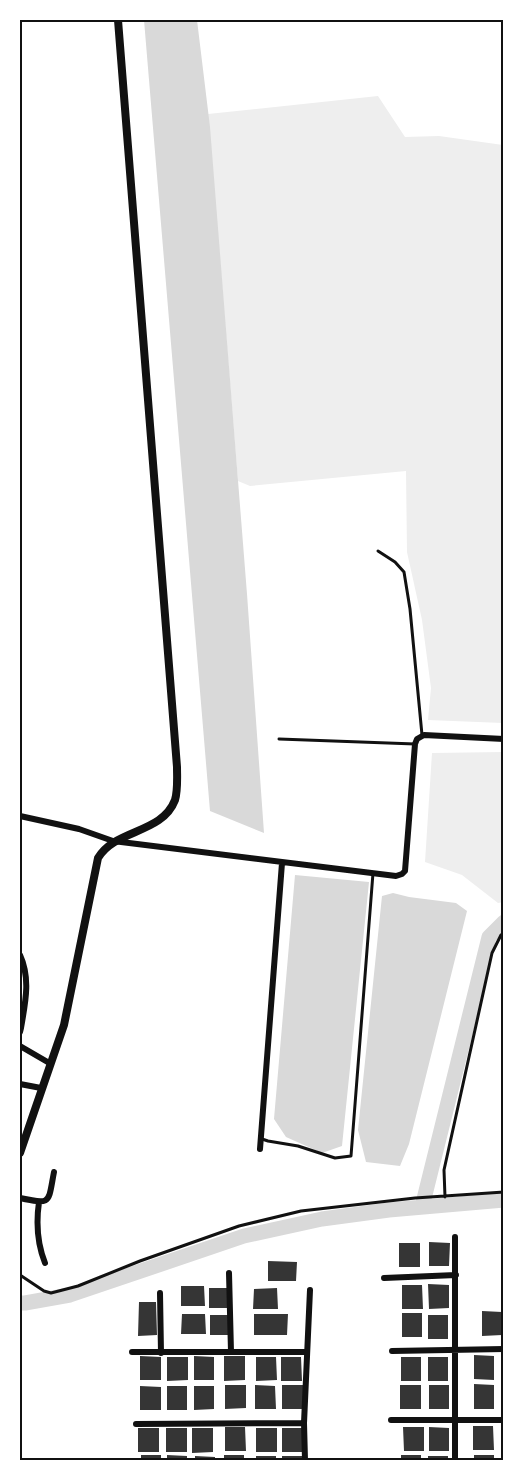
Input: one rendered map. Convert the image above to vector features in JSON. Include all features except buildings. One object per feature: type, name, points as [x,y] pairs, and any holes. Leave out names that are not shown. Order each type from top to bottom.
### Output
[{"type":"street","points":[[20,1153],[64,1025],[98,858],[102,850],[113,841],[148,826],[163,816],[175,798],[177,767],[118,20]]},
{"type":"street","points":[[20,816],[79,829],[113,841],[396,876],[405,870],[414,744],[422,735],[504,739]]},
{"type":"street","points":[[260,1149],[282,863]]},
{"type":"street","points":[[20,956],[27,982],[20,1032]]},
{"type":"street","points":[[20,1046],[52,1060]]},
{"type":"street","points":[[20,1084],[41,1088]]},
{"type":"street","points":[[20,1198],[44,1202],[49,1198],[54,1172]]},
{"type":"street","points":[[39,1202],[37,1227],[45,1263]]},
{"type":"street","points":[[455,1461],[456,1237]]},
{"type":"street","points":[[229,1273],[231,1352]]},
{"type":"street","points":[[384,1278],[456,1275]]},
{"type":"street","points":[[305,1461],[306,1352],[310,1290]]},
{"type":"street","points":[[160,1293],[161,1353]]},
{"type":"street","points":[[392,1351],[504,1349]]},
{"type":"street","points":[[132,1352],[306,1352]]},
{"type":"street","points":[[391,1420],[504,1420]]},
{"type":"street","points":[[136,1424],[304,1423]]},
{"type":"lane","points":[[378,551],[395,562],[404,572],[410,609],[422,735]]},
{"type":"lane","points":[[279,740],[414,744]]},
{"type":"lane","points":[[261,1138],[306,1148],[335,1158],[351,1156],[373,873]]},
{"type":"path","points":[[445,1197],[444,1170],[492,953],[504,933]]},
{"type":"path","points":[[20,1275],[51,1293],[78,1286],[188,1244],[270,1218],[301,1211],[415,1198],[504,1192]]},
{"type":"shaded area","points":[[144,20],[197,20],[210,127],[264,833],[210,811]]},
{"type":"shaded area","points":[[378,96],[405,137],[439,136],[503,145],[503,723],[428,720],[431,688],[422,620],[407,552],[406,471],[250,486],[238,481],[208,114]]},
{"type":"shaded area","points":[[503,752],[504,902],[498,903],[462,875],[425,862],[432,753]]},
{"type":"shaded area","points":[[295,875],[369,882],[342,1146],[322,1153],[286,1137],[274,1119]]},
{"type":"shaded area","points":[[393,893],[456,903],[467,911],[409,1144],[400,1166],[366,1162],[358,1130],[382,896]]},
{"type":"waterway","points":[[422,1207],[489,937],[504,922]]},
{"type":"waterway","points":[[20,1303],[70,1295],[244,1236],[322,1219],[389,1210],[504,1200]]}]
